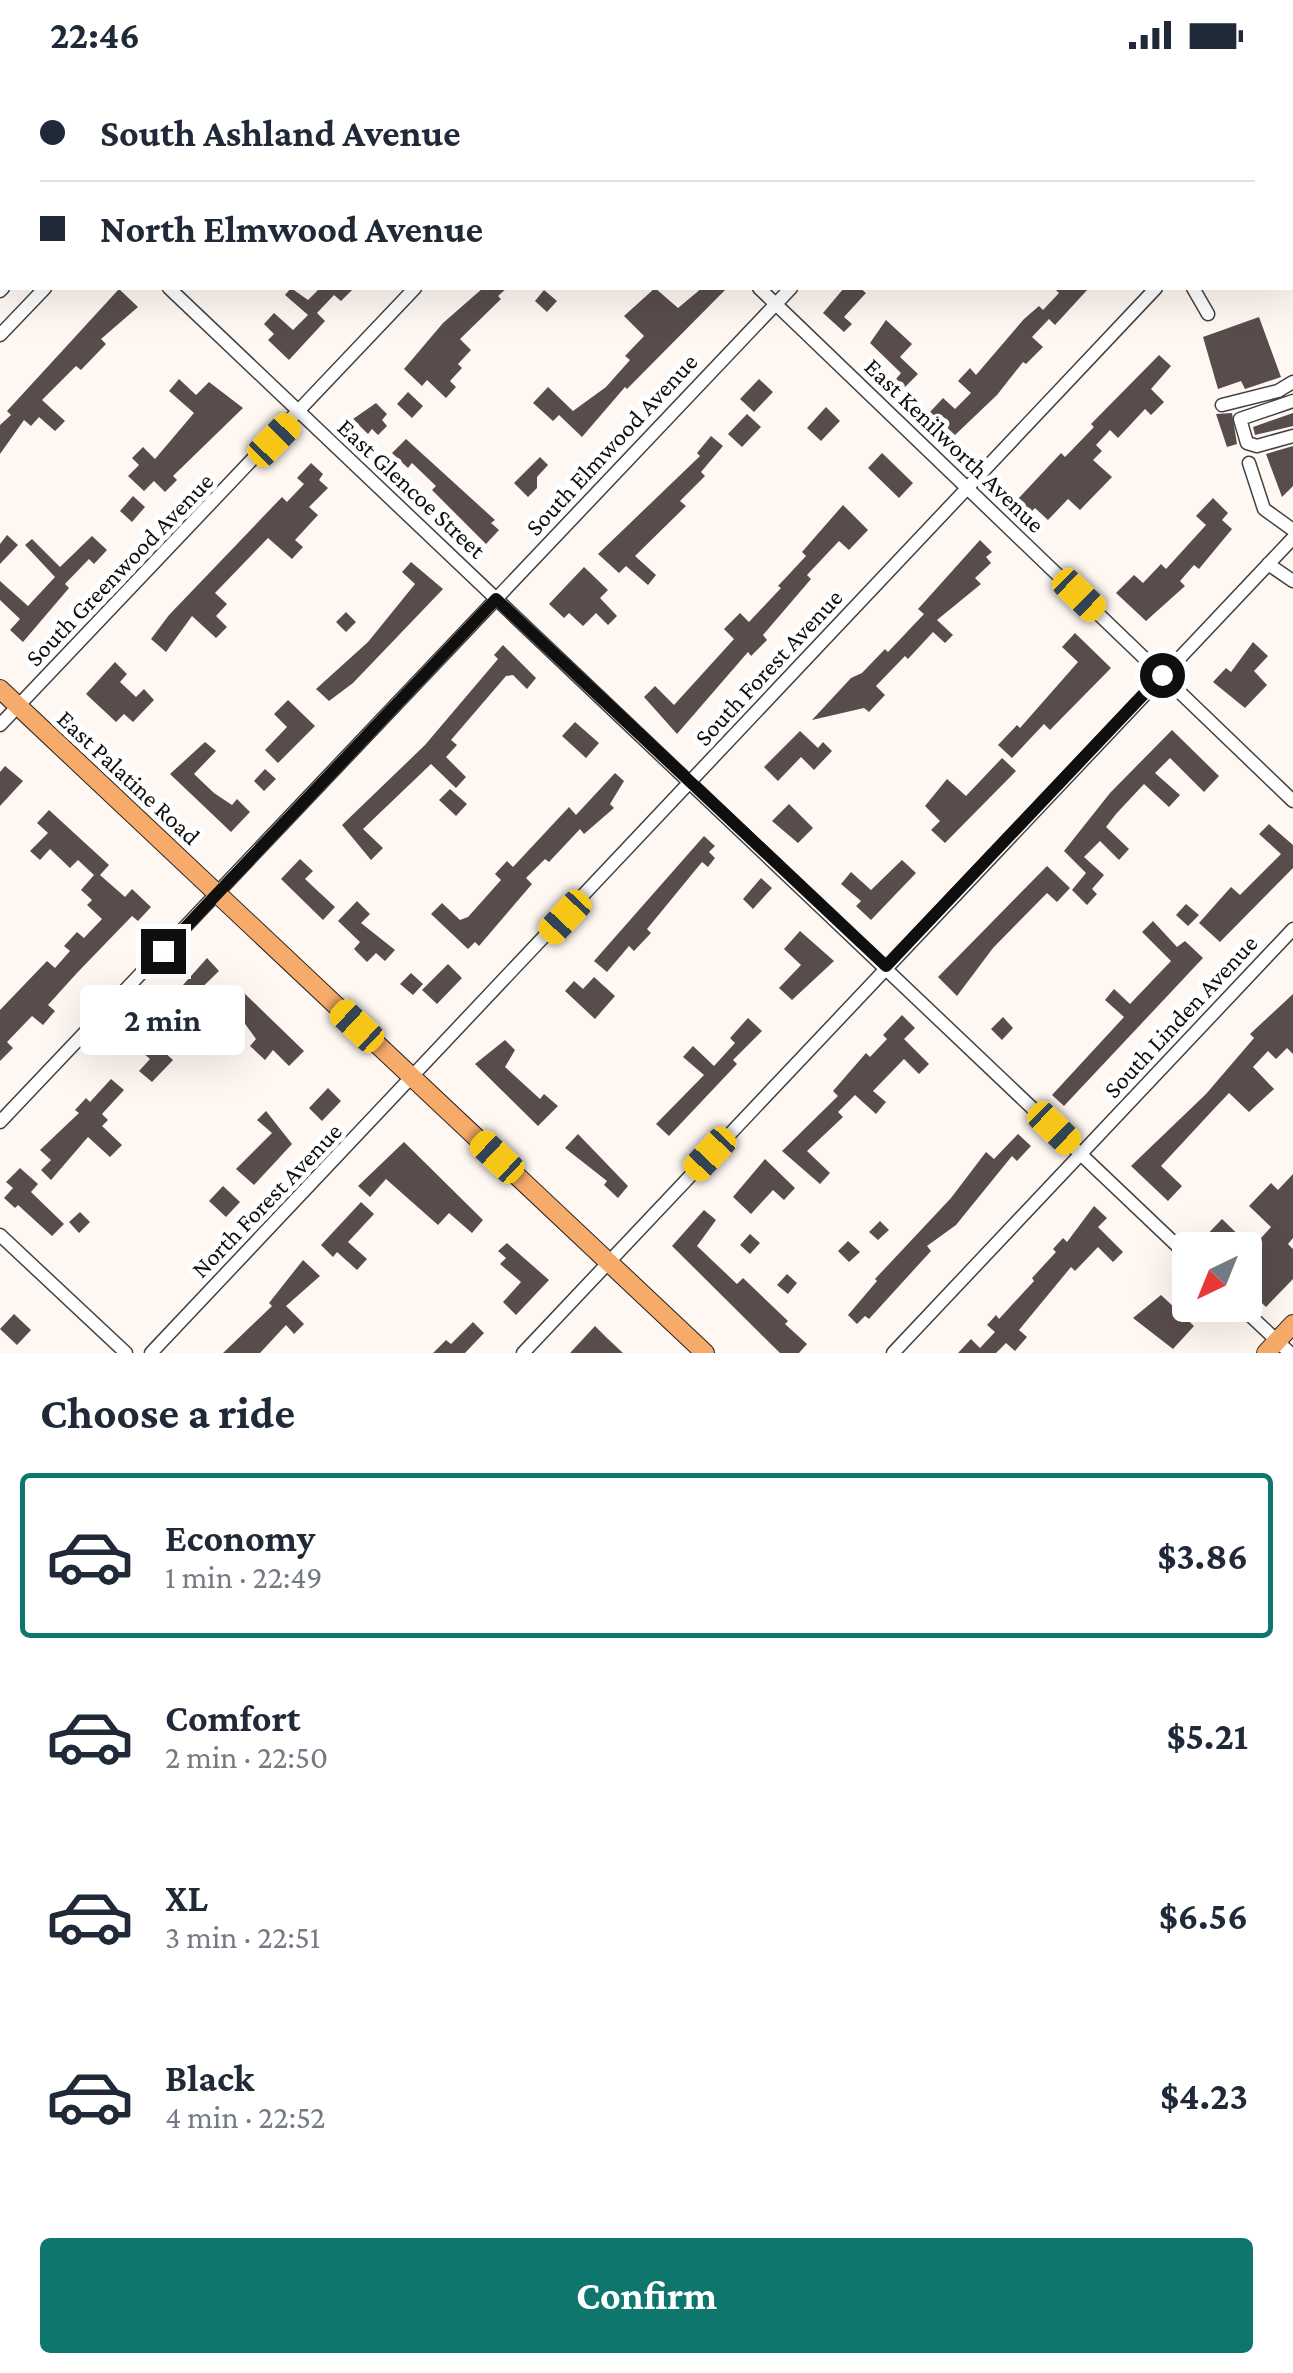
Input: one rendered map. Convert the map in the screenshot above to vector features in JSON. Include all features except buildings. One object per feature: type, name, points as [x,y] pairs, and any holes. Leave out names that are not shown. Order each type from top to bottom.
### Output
[{"type":"main road","name":"East Palatine Road","points":[[0,689],[705,1353]]},
{"type":"main road","points":[[1277,1349],[1293,1324]]},
{"type":"street","points":[[0,335],[42,290]]},
{"type":"street","name":"East Glencoe Street","points":[[172,290],[1172,1241]]},
{"type":"street","name":"South Greenwood Avenue","points":[[0,725],[414,290]]},
{"type":"street","name":"East Kenilworth Avenue","points":[[760,290],[1293,802]]},
{"type":"street","name":"South Elmwood Avenue","points":[[0,1122],[789,290]]},
{"type":"street","name":"South Forest Avenue","points":[[413,1078],[1154,290]]},
{"type":"street","points":[[1195,290],[1208,314]]},
{"type":"street","points":[[1222,405],[1278,392],[1293,382]]},
{"type":"street","points":[[1293,401],[1240,418],[1247,443],[1256,446],[1293,436]]},
{"type":"street","points":[[1249,463],[1264,510],[1293,530]]},
{"type":"street","points":[[524,1353],[1293,538]]},
{"type":"street","points":[[1268,564],[1293,581]]},
{"type":"street","name":"South Linden Avenue","points":[[894,1353],[1293,928]]},
{"type":"street","name":"North Forest Avenue","points":[[151,1353],[413,1078]]},
{"type":"street","points":[[0,1235],[126,1353]]},
{"type":"street","points":[[1254,1322],[1277,1349]]},
{"type":"route","points":[[163,951],[496,599],[886,966],[1162,675]]}]
